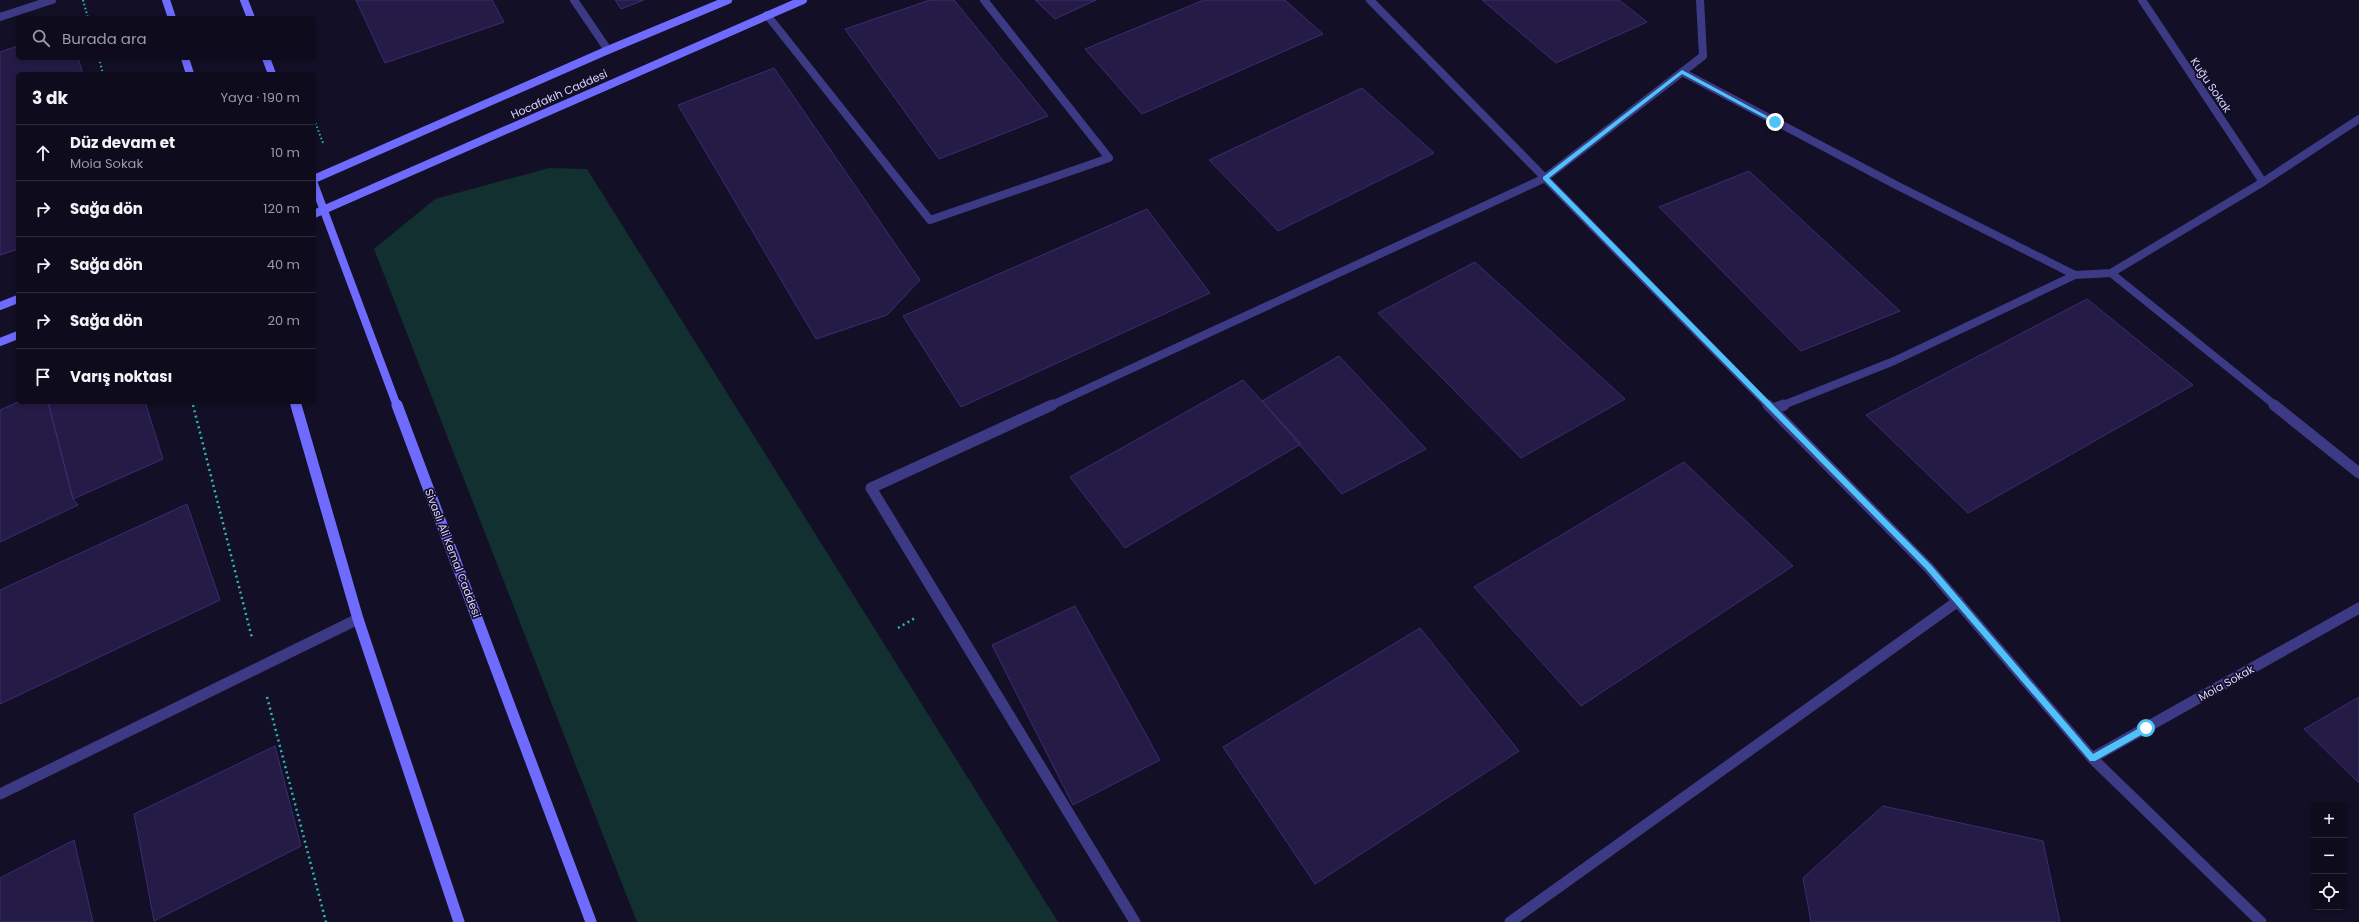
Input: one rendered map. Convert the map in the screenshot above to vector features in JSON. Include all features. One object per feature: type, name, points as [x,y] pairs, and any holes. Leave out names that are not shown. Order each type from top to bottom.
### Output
[{"type":"main road","points":[[166,0],[171,16]]},
{"type":"main road","points":[[244,0],[250,16]]},
{"type":"main road","name":"Hocafakıh Caddesi","points":[[316,178],[608,50],[728,0]]},
{"type":"main road","name":"Hocafakıh Caddesi","points":[[319,212],[803,0]]},
{"type":"main road","points":[[186,60],[189,72]]},
{"type":"main road","points":[[267,60],[271,72]]},
{"type":"main road","name":"Sivaslı Ali Kemal Caddesi","points":[[316,195],[319,212],[591,922]]},
{"type":"main road","points":[[0,306],[16,300]]},
{"type":"main road","points":[[0,342],[16,336]]},
{"type":"main road","points":[[296,404],[358,619],[459,922]]},
{"type":"street","points":[[0,17],[52,0]]},
{"type":"street","points":[[574,0],[608,50]]},
{"type":"street","points":[[767,15],[930,220],[1109,158],[984,0]]},
{"type":"street","points":[[1370,0],[1928,567],[2092,758],[2261,922]]},
{"type":"street","points":[[1135,922],[871,488],[1545,178],[1703,56],[1700,0]]},
{"type":"street","name":"Kuğu Sokak","points":[[2142,0],[2263,182]]},
{"type":"street","points":[[1682,72],[1896,185],[2076,275]]},
{"type":"street","points":[[1773,409],[1894,361],[2076,275],[2111,273],[2263,182],[2359,120]]},
{"type":"street","points":[[2111,273],[2359,473]]},
{"type":"street","points":[[1510,922],[1958,601]]},
{"type":"street","name":"Moia Sokak","points":[[2092,758],[2359,608]]},
{"type":"street","points":[[0,794],[358,619]]},
{"type":"path","points":[[83,0],[87,16]]},
{"type":"path","points":[[100,60],[102,72]]},
{"type":"green space","points":[[549,168],[587,169],[1058,922],[637,922],[374,249],[435,199]]},
{"type":"building","points":[[356,0],[492,0],[504,22],[385,63]]},
{"type":"building","points":[[615,0],[644,0],[621,9]]},
{"type":"building","points":[[930,0],[954,0],[1048,116],[939,159],[845,29]]},
{"type":"building","points":[[1035,0],[1096,0],[1055,19]]},
{"type":"building","points":[[1204,0],[1285,0],[1323,34],[1142,114],[1085,49]]},
{"type":"building","points":[[1482,0],[1619,0],[1647,22],[1556,63]]},
{"type":"building","points":[[16,47],[16,60],[79,60],[82,72],[16,72],[16,250],[0,255],[0,52]]},
{"type":"building","points":[[774,68],[920,280],[887,315],[816,339],[678,105]]},
{"type":"building","points":[[1362,88],[1434,153],[1278,231],[1209,160]]},
{"type":"building","points":[[1749,171],[1900,311],[1801,351],[1659,207]]},
{"type":"building","points":[[1147,209],[1210,293],[961,407],[903,316]]},
{"type":"building","points":[[1475,262],[1625,399],[1521,458],[1378,313]]},
{"type":"building","points":[[2087,299],[2193,385],[1968,513],[1866,415]]},
{"type":"building","points":[[1339,356],[1426,449],[1342,494],[1262,401]]},
{"type":"building","points":[[1243,380],[1301,444],[1125,548],[1070,477]]},
{"type":"building","points":[[16,403],[49,404],[73,499],[78,505],[0,542],[0,410]]},
{"type":"building","points":[[49,404],[146,404],[163,459],[73,499]]},
{"type":"building","points":[[1684,462],[1793,566],[1581,706],[1474,587]]},
{"type":"building","points":[[187,504],[220,600],[0,704],[0,590]]},
{"type":"building","points":[[1075,606],[1160,760],[1073,805],[992,645]]},
{"type":"building","points":[[1420,628],[1519,751],[1315,884],[1223,747]]},
{"type":"building","points":[[2359,697],[2359,783],[2304,729]]},
{"type":"building","points":[[275,746],[301,846],[154,921],[134,814]]},
{"type":"building","points":[[1883,806],[2043,841],[2060,922],[1811,922],[1803,878]]},
{"type":"building","points":[[74,840],[93,922],[0,922],[0,878]]},
{"type":"route","points":[[1775,122],[1682,72],[1545,178],[1928,567],[2092,758],[2146,728]]}]
